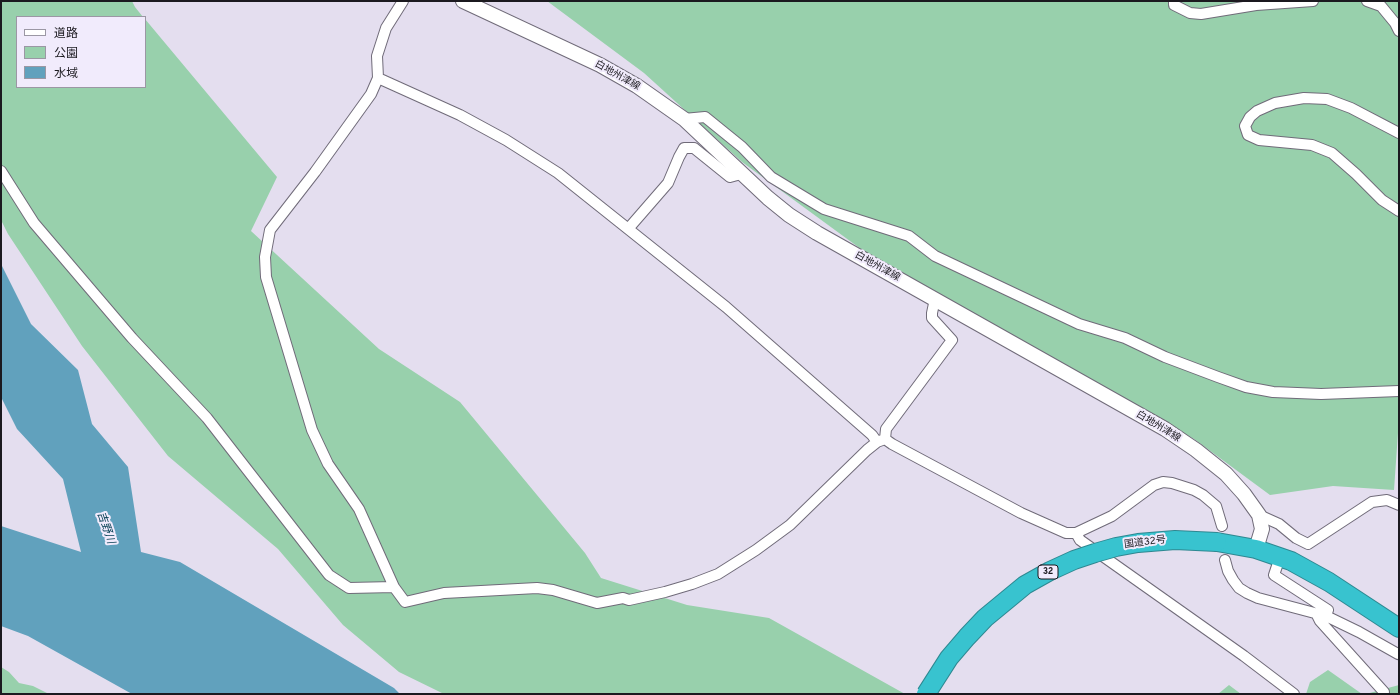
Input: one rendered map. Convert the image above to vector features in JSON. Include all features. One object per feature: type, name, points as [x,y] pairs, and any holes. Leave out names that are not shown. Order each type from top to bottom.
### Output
[{"type":"highway","name":"国道32号","points":[[926,694],[949,658],[967,636],[985,618],[1025,586],[1050,571],[1074,560],[1116,547],[1138,543],[1220,534],[1280,557],[1329,582],[1399,628]]},
{"type":"main road","name":"白地州津線","points":[[464,1],[600,65],[637,86],[684,119],[741,174],[789,215],[817,233],[1158,426],[1196,450],[1226,474],[1244,494],[1259,515],[1262,529],[1256,549]]},
{"type":"street","points":[[403,1],[386,28],[377,56],[378,78],[371,94],[270,230],[265,256],[266,277],[312,430],[328,464],[359,509],[394,587],[405,602],[444,593],[537,588],[553,590],[597,603],[623,598],[629,600],[665,592],[718,574],[756,550],[790,525],[867,450],[881,440],[886,429],[952,340],[932,318],[935,299]]},
{"type":"street","points":[[1174,1],[1174,5],[1190,13],[1201,14],[1256,5],[1313,1]]},
{"type":"street","points":[[1367,1],[1381,6],[1395,23],[1399,31]]},
{"type":"street","points":[[378,78],[460,116],[506,140],[558,173],[726,307],[872,435],[881,440],[892,444],[1021,513],[1066,533],[1076,533],[1112,516],[1154,485],[1163,482],[1172,483],[1204,494],[1216,506],[1220,534]]},
{"type":"street","points":[[1399,133],[1351,108],[1326,99],[1304,98],[1275,103],[1257,111],[1250,117],[1245,126],[1248,135],[1259,140],[1312,145],[1332,153],[1382,200],[1399,211]]},
{"type":"street","points":[[684,119],[705,117],[742,147],[771,177],[824,208],[909,236],[935,256],[1079,324],[1125,338],[1165,357],[1246,387],[1273,392],[1321,394],[1399,391]]},
{"type":"street","points":[[628,229],[668,183],[678,157],[684,148],[694,148],[730,177],[741,174]]},
{"type":"street","points":[[1,171],[34,223],[132,338],[207,418],[329,575],[349,588],[394,587]]},
{"type":"street","points":[[1259,515],[1280,524],[1296,538],[1308,544],[1372,502],[1387,500],[1399,505]]},
{"type":"street","points":[[1076,533],[1080,540],[1244,656],[1294,694]]},
{"type":"street","points":[[1280,557],[1274,575],[1328,610],[1326,616]]},
{"type":"street","points":[[1225,560],[1228,571],[1233,580],[1239,588],[1247,593],[1258,598],[1326,616],[1398,654],[1399,653]]},
{"type":"street","points":[[1316,613],[1320,621],[1384,692]]},
{"type":"green space","points":[[1,1],[132,1],[142,16],[16,16],[16,88],[146,88],[146,20],[277,177],[251,231],[379,349],[460,402],[585,553],[601,578],[687,605],[769,618],[905,694],[444,694],[399,672],[343,625],[278,549],[168,456],[82,346],[8,234],[1,220]]},
{"type":"green space","points":[[547,1],[1399,1],[1399,429],[1394,490],[1333,486],[1270,495],[1194,439],[865,252],[742,162],[644,73]]},
{"type":"green space","points":[[1,667],[9,672],[19,683],[33,686],[49,694],[1,694]]},
{"type":"green space","points":[[1328,670],[1362,694],[1306,694],[1310,682]]},
{"type":"green space","points":[[1229,685],[1241,694],[1218,694]]},
{"type":"green space","points":[[1399,685],[1399,694],[1366,694]]},
{"type":"water","name":"吉野川","points":[[1,264],[31,324],[78,370],[92,424],[128,467],[141,552],[180,562],[394,688],[400,694],[132,694],[28,636],[1,626],[1,526],[81,552],[63,479],[17,429],[1,397]]}]
